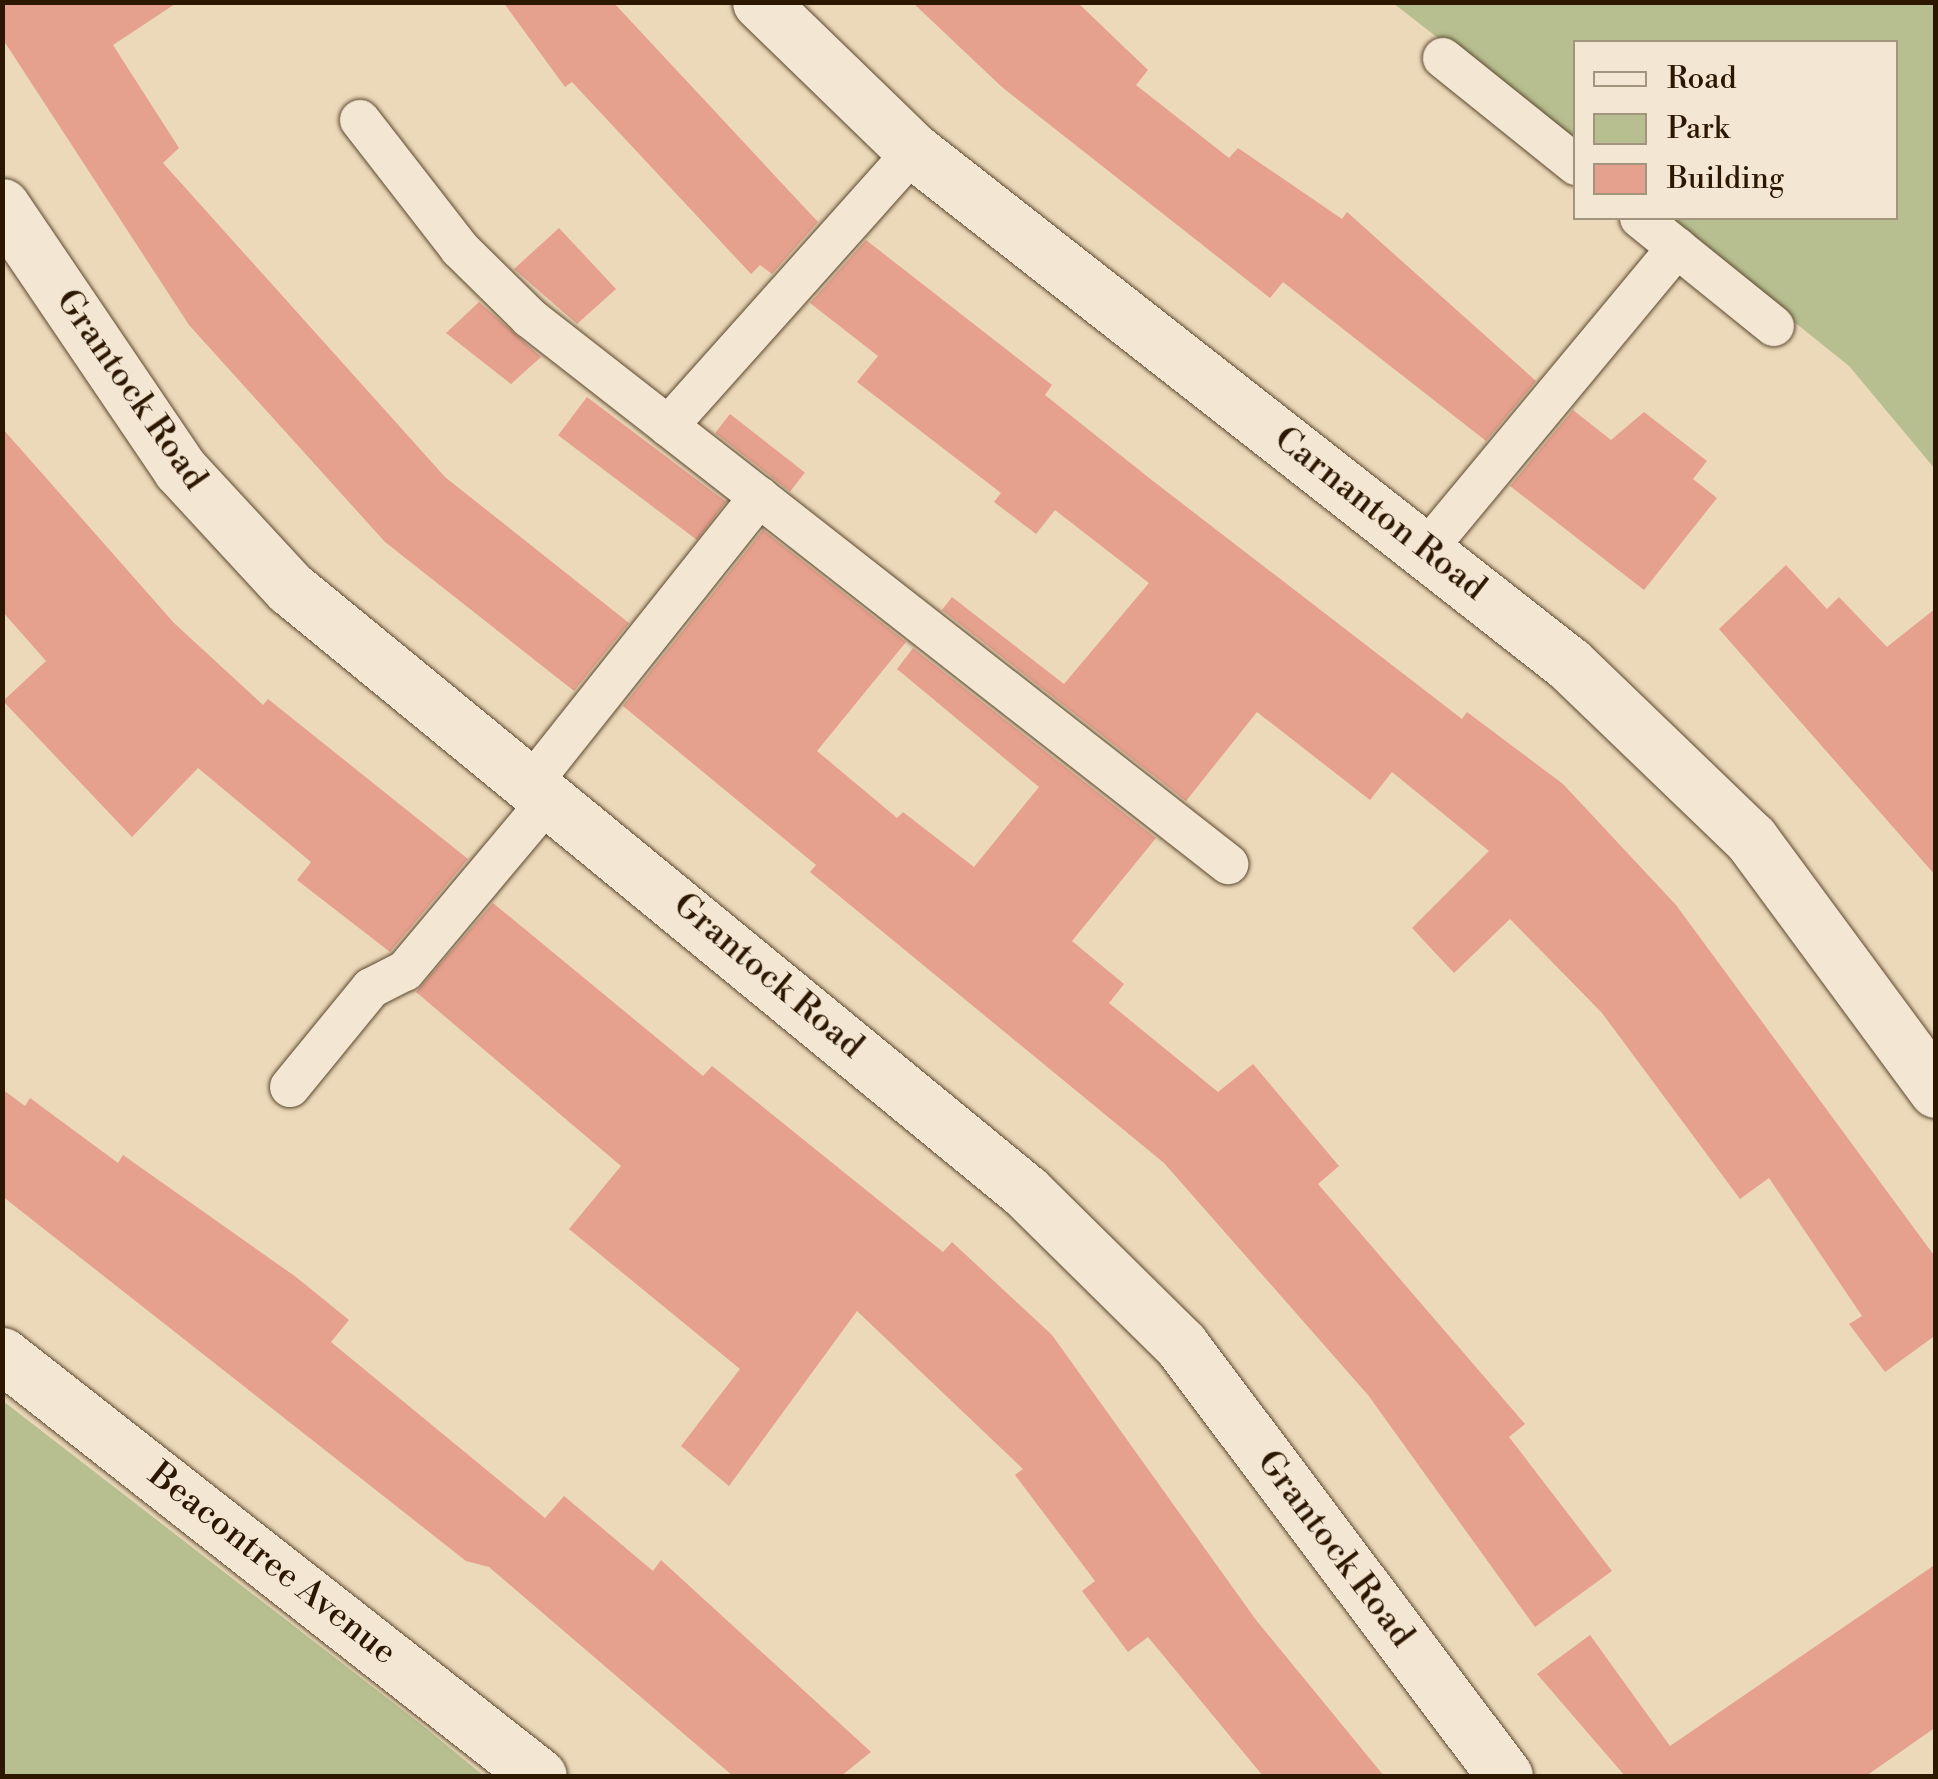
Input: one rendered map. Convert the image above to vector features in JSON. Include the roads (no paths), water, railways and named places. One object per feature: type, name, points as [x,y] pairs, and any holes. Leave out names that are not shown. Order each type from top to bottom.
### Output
[{"type":"street","name":"Carnanton Road","points":[[760,2],[914,151],[1569,664],[1751,839],[1936,1090]]},
{"type":"street","name":"Grantock Road","points":[[2,206],[180,469],[290,588],[543,788],[1026,1192],[1181,1345],[1505,1776]]},
{"type":"street","name":"Beacontree Avenue","points":[[2,1355],[539,1776]]},
{"type":"lane","points":[[1443,58],[1573,163]]},
{"type":"lane","points":[[360,120],[460,249],[530,318],[1228,864]]},
{"type":"lane","points":[[668,426],[914,151]]},
{"type":"lane","points":[[1642,220],[1774,326]]},
{"type":"lane","points":[[1426,550],[1677,248]]},
{"type":"lane","points":[[290,1087],[371,988],[405,971],[759,496]]}]
